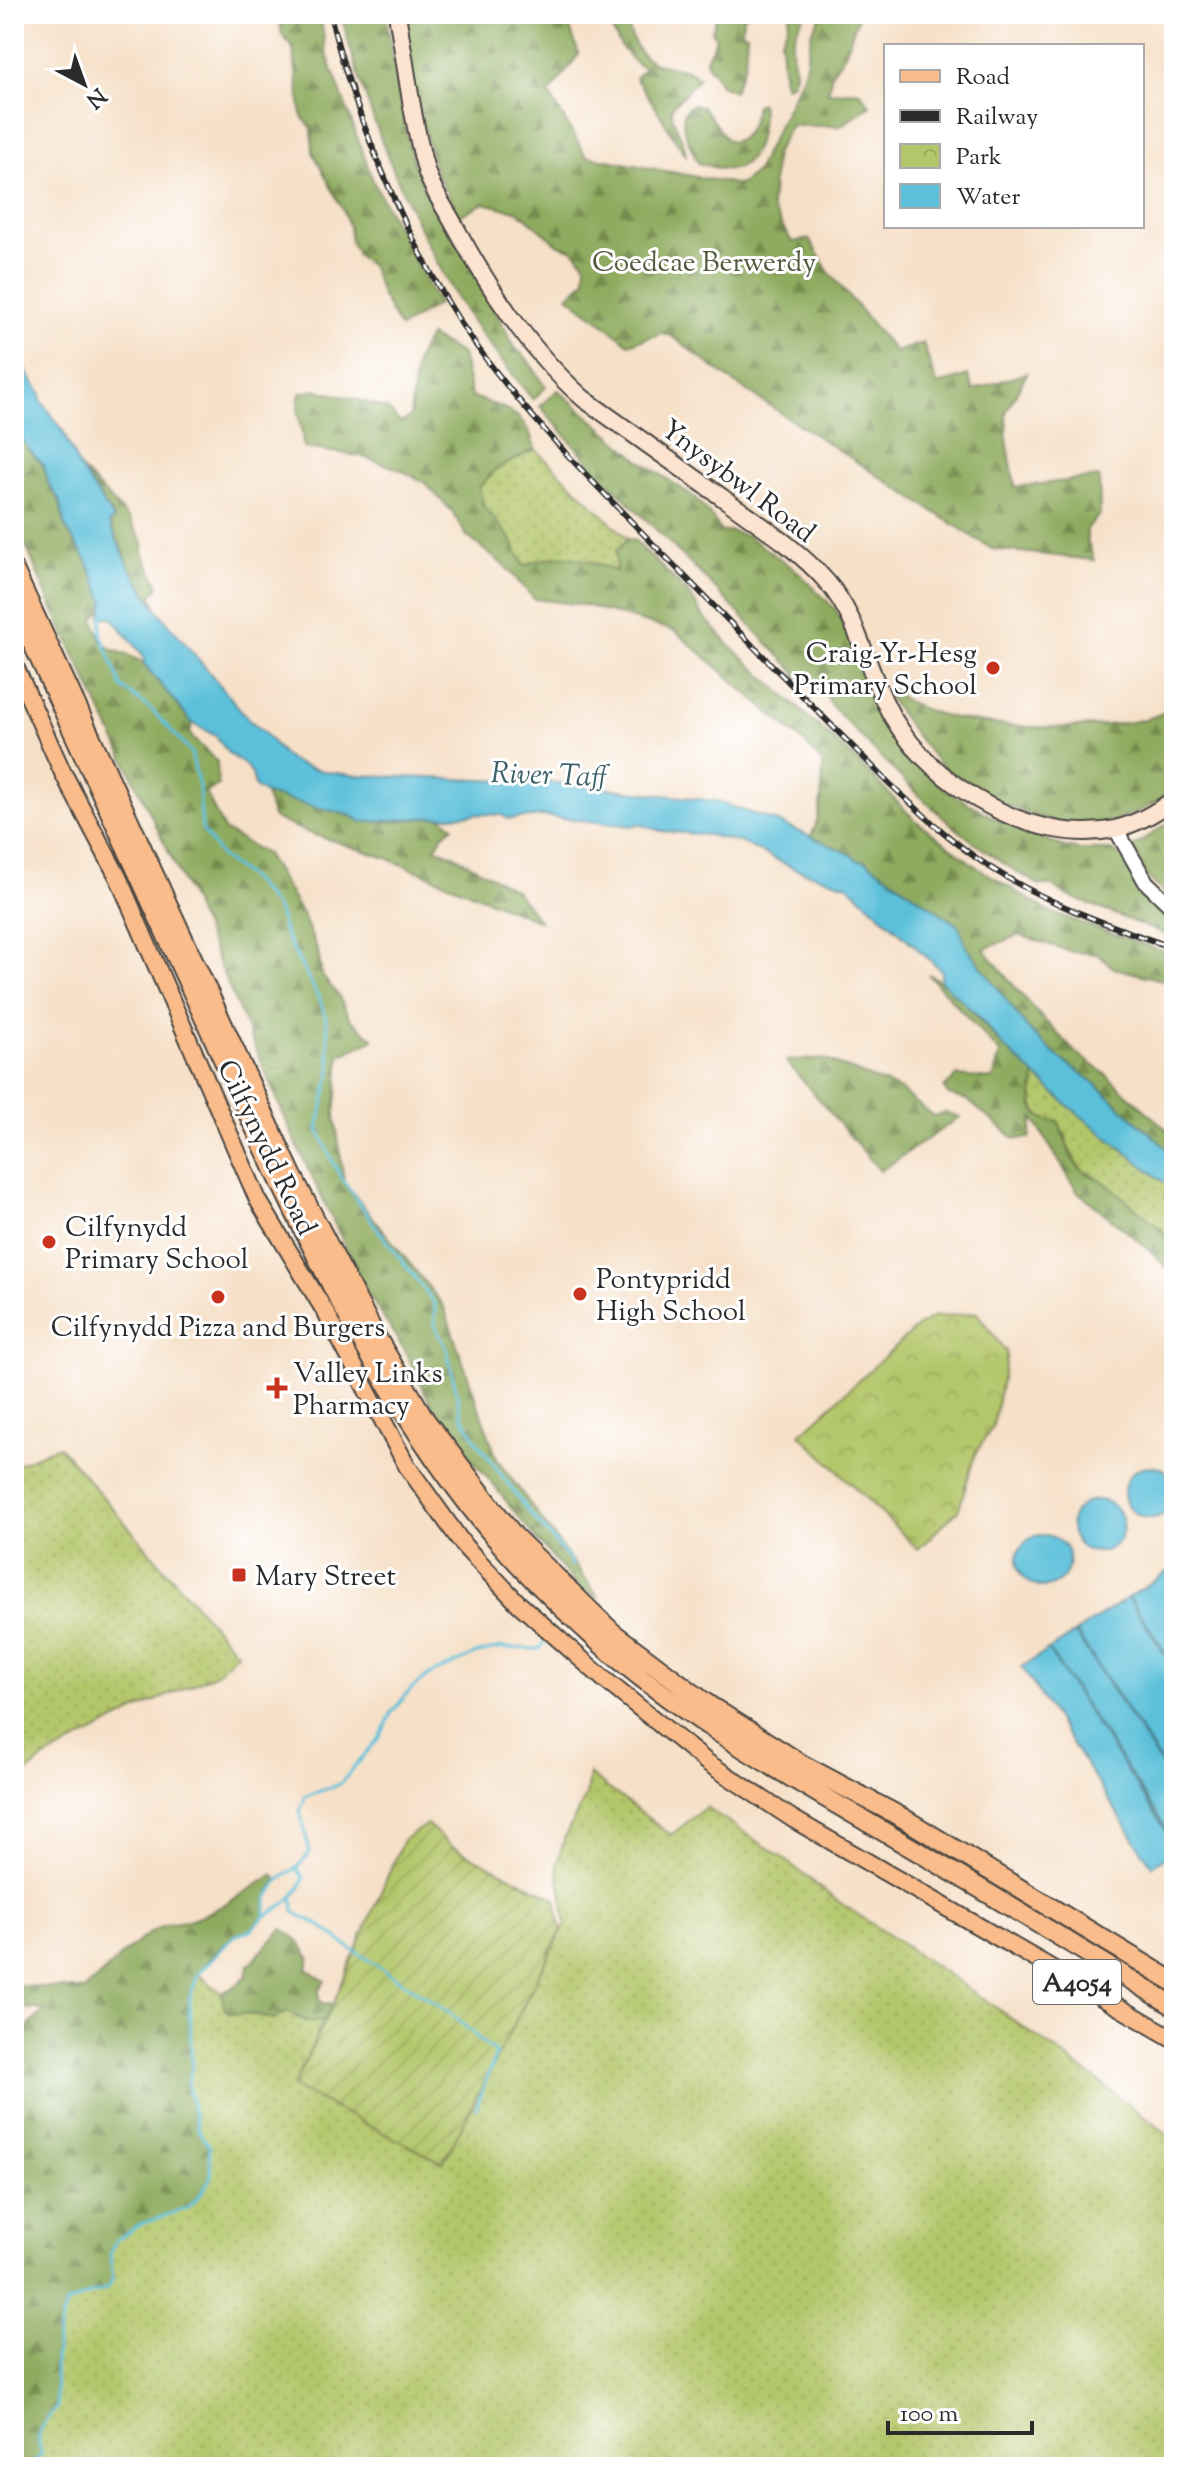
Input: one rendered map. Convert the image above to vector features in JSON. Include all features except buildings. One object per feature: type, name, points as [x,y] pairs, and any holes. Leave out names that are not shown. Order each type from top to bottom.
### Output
[{"type":"highway","points":[[14,570],[119,795],[213,1008],[305,1201],[374,1333],[426,1421],[514,1536],[613,1633],[707,1704],[803,1765],[903,1818],[1174,1982]]},
{"type":"highway","points":[[14,603],[280,1182],[365,1344],[413,1426],[504,1548],[603,1646],[696,1718],[1174,2006]]},
{"type":"main road","name":"Ynysybwl Road","points":[[397,14],[410,96],[427,173],[464,244],[529,343],[584,399],[789,545],[826,581],[851,619],[895,722],[912,745],[938,771],[979,800],[1031,824],[1065,831],[1116,829],[1142,820],[1174,799]]},
{"type":"main road","name":"Cilfynydd Road","points":[[14,664],[63,773],[118,877],[258,1200],[326,1313],[407,1466],[437,1510],[491,1577],[605,1680],[708,1763],[793,1819],[1174,2039]]},
{"type":"street","points":[[1116,829],[1146,882],[1174,909]]},
{"type":"green space","points":[[279,14],[320,14],[326,52],[374,183],[438,304],[400,328],[382,296],[372,267],[359,257],[351,243],[344,212],[313,152],[312,128],[302,117],[293,48],[282,35]]},
{"type":"green space","points":[[341,14],[386,14],[402,114],[415,168],[431,202],[472,266],[515,348],[527,359],[546,387],[533,400],[469,316],[433,254],[401,188],[374,119]]},
{"type":"green space","name":"Coedcae Berwerdy","points":[[403,14],[565,14],[579,54],[549,94],[586,156],[740,185],[756,172],[804,73],[812,31],[822,14],[859,14],[845,54],[832,72],[828,92],[859,91],[870,105],[841,126],[790,126],[775,154],[771,207],[792,242],[809,239],[828,271],[895,352],[923,343],[937,385],[968,375],[973,390],[1027,373],[1006,412],[1015,487],[1099,477],[1100,514],[1087,529],[1087,540],[1094,560],[992,549],[736,384],[670,335],[662,333],[629,344],[568,296],[585,280],[586,264],[572,249],[559,245],[519,212],[484,203],[459,216],[435,171],[416,98]]},
{"type":"green space","points":[[604,14],[623,14],[636,45],[651,61],[684,69],[699,78],[671,108],[686,155],[635,78],[645,68],[625,52]]},
{"type":"green space","points":[[717,14],[748,14],[743,17],[742,32],[747,34],[745,63],[734,91],[720,85],[706,59],[716,39],[712,31]]},
{"type":"green space","points":[[790,14],[805,14],[793,41],[794,78],[791,84],[784,86],[781,40]]},
{"type":"green space","points":[[761,103],[758,140],[744,163],[728,169],[698,163],[683,123],[687,109],[693,104],[703,107],[731,142],[746,133],[756,105]]},
{"type":"green space","points":[[429,336],[462,354],[471,396],[512,413],[526,426],[531,436],[535,449],[495,470],[479,487],[483,505],[510,538],[524,566],[549,558],[571,557],[616,571],[616,551],[628,539],[635,541],[691,596],[703,616],[731,647],[858,762],[914,819],[978,868],[1050,912],[1174,955],[1174,983],[1114,968],[1097,954],[1073,952],[1019,935],[984,949],[1028,1003],[1074,1051],[1104,1073],[1174,1136],[1174,1155],[1091,1080],[1059,1058],[1029,1030],[966,946],[959,926],[866,861],[857,860],[810,837],[819,812],[823,764],[807,745],[675,631],[584,605],[534,599],[507,568],[467,536],[452,511],[424,482],[399,469],[360,456],[303,448],[298,409],[300,393],[316,390],[359,400],[388,409],[400,423],[410,417],[416,361]]},
{"type":"green space","points":[[558,390],[638,459],[694,497],[721,532],[747,536],[796,570],[836,610],[850,637],[873,698],[897,741],[909,757],[947,791],[993,817],[1061,846],[1080,850],[1111,850],[1119,854],[1133,869],[1139,885],[1174,913],[1174,938],[1064,894],[1051,885],[1040,885],[981,848],[928,804],[831,705],[825,695],[801,678],[594,468],[540,406]]},
{"type":"green space","points":[[14,423],[26,446],[44,466],[49,485],[59,499],[66,528],[87,561],[104,601],[103,609],[94,618],[102,641],[113,650],[144,664],[192,723],[190,735],[217,762],[218,785],[206,793],[224,830],[266,854],[303,916],[318,952],[322,976],[338,995],[350,1019],[374,1039],[340,1056],[335,1117],[344,1182],[443,1305],[497,1459],[599,1598],[580,1589],[483,1472],[443,1429],[406,1353],[367,1292],[295,1141],[193,903],[50,603],[14,517]]},
{"type":"green space","points":[[535,449],[628,539],[616,551],[616,571],[524,566],[510,538],[483,505],[479,487],[495,470]]},
{"type":"green space","points":[[79,467],[129,519],[143,542],[143,553],[159,586],[152,596],[158,611],[130,568],[109,522],[114,518]]},
{"type":"green space","points":[[891,688],[911,703],[941,714],[1018,726],[1099,726],[1158,715],[1174,706],[1174,791],[1114,821],[1076,824],[1035,816],[983,795],[956,779],[920,741],[889,698]]},
{"type":"green space","points":[[265,794],[361,820],[395,821],[440,816],[453,826],[435,848],[515,890],[539,921],[389,859],[273,818]]},
{"type":"green space","points":[[1174,819],[1174,902],[1147,877],[1133,847]]},
{"type":"green space","points":[[928,974],[960,998],[1006,1049],[1036,1074],[1032,1099],[1036,1112],[1040,1117],[1058,1121],[1070,1154],[1082,1170],[1110,1187],[1168,1238],[1174,1251],[1174,1275],[1151,1251],[1077,1191],[1033,1118],[1030,1138],[1015,1139],[967,1100],[948,1095],[944,1088],[957,1076],[993,1079],[1000,1053]]},
{"type":"green space","points":[[824,1059],[899,1089],[933,1116],[945,1113],[960,1117],[880,1171],[786,1061]]},
{"type":"green space","points":[[1036,1074],[1071,1108],[1174,1190],[1174,1251],[1162,1230],[1076,1163],[1067,1145],[1066,1135],[1036,1111],[1033,1087]]},
{"type":"green space","points":[[977,1313],[1007,1353],[993,1426],[975,1454],[959,1509],[918,1549],[800,1434],[919,1325],[935,1317]]},
{"type":"green space","points":[[59,1446],[237,1653],[217,1673],[136,1710],[43,1759],[14,1784],[14,1466]]},
{"type":"green space","points":[[589,1774],[671,1835],[706,1807],[783,1858],[836,1900],[978,1995],[1174,2139],[1174,2467],[21,2467],[33,2463],[39,2428],[57,2407],[55,2355],[66,2304],[95,2291],[113,2278],[110,2251],[120,2236],[177,2212],[209,2147],[197,2128],[188,2086],[192,2065],[189,2000],[198,1974],[222,1993],[228,2013],[272,2019],[287,2012],[308,2022],[324,2020],[293,2087],[443,2162],[566,1923],[557,1864],[565,1836],[586,1796]]},
{"type":"green space","points":[[427,1824],[451,1846],[556,1899],[561,1931],[443,2163],[293,2087],[333,2004],[403,1840]]},
{"type":"green space","points":[[274,1874],[278,1881],[268,1898],[264,1917],[251,1930],[234,1936],[211,1957],[198,1974],[189,2000],[192,2065],[188,2086],[197,2128],[209,2147],[211,2176],[188,2208],[143,2223],[116,2240],[110,2252],[113,2278],[107,2288],[66,2304],[55,2355],[57,2407],[43,2423],[39,2433],[42,2453],[33,2463],[14,2467],[14,2041],[45,2010],[14,2007],[14,1985],[84,1990],[156,1929],[207,1913]]},
{"type":"green space","points":[[282,1929],[295,1937],[310,1958],[307,1969],[325,1981],[319,1990],[319,1999],[324,2005],[333,2004],[324,2020],[308,2022],[287,2012],[272,2019],[228,2013],[224,2008],[222,1993],[246,1977],[248,1966]]},
{"type":"water","points":[[14,343],[41,394],[41,400],[62,429],[79,467],[114,519],[109,523],[130,568],[158,611],[249,720],[285,756],[308,767],[352,775],[560,783],[716,801],[780,823],[857,860],[866,861],[959,926],[966,946],[1029,1030],[1059,1058],[1091,1080],[1174,1155],[1174,1190],[1071,1108],[1005,1048],[979,1017],[940,980],[942,971],[848,885],[795,869],[743,843],[708,835],[661,831],[639,824],[631,826],[543,816],[509,819],[501,815],[481,814],[362,822],[352,816],[265,794],[255,787],[252,774],[245,765],[228,753],[216,736],[192,723],[144,664],[143,655],[112,617],[101,618],[104,601],[87,561],[66,528],[59,499],[49,485],[44,466],[26,446],[14,423]]},
{"type":"water","points":[[1150,1466],[1168,1474],[1176,1492],[1168,1510],[1150,1518],[1132,1510],[1124,1492],[1132,1474]]},
{"type":"water","points":[[1097,1500],[1116,1507],[1123,1526],[1116,1545],[1097,1552],[1078,1545],[1071,1526],[1078,1507]]},
{"type":"water","points":[[1043,1535],[1062,1542],[1069,1561],[1062,1580],[1043,1587],[1024,1580],[1017,1561],[1024,1542]]},
{"type":"water","points":[[1174,1568],[1174,1665],[1129,1597]]},
{"type":"water","points":[[1128,1598],[1174,1668],[1174,1782],[1076,1632]]},
{"type":"water","points":[[1075,1633],[1174,1784],[1174,1840],[1049,1650]]},
{"type":"water","points":[[1048,1650],[1174,1843],[1174,1851],[1152,1866],[1022,1667]]},
{"type":"waterway","points":[[102,617],[101,634],[122,688],[151,709],[191,752],[199,787],[202,829],[221,857],[251,879],[277,909],[286,937],[320,1000],[326,1019],[331,1070],[318,1129],[332,1160],[374,1224],[435,1304],[435,1326],[447,1349],[461,1414],[478,1443],[528,1511],[571,1561],[570,1566]]},
{"type":"waterway","points":[[21,2467],[33,2463],[42,2453],[39,2433],[43,2423],[57,2407],[56,2355],[66,2304],[107,2288],[113,2278],[110,2252],[116,2240],[143,2223],[188,2208],[211,2176],[209,2147],[197,2128],[188,2086],[192,2065],[189,2000],[198,1974],[234,1936],[251,1930],[264,1917],[268,1898],[278,1881],[310,1853],[300,1811],[306,1796],[340,1784],[380,1737],[392,1712],[411,1689],[429,1675],[478,1653],[501,1648],[539,1649],[544,1642]]},
{"type":"waterway","points":[[264,1917],[282,1906],[297,1891],[304,1878],[297,1869]]},
{"type":"waterway","points":[[293,1896],[294,1912],[321,1926],[449,2012],[496,2054],[476,2108]]},
{"type":"railway","points":[[330,14],[370,142],[429,270],[475,344],[540,425],[831,725],[949,837],[988,866],[1032,891],[1102,922],[1174,948]]},
{"type":"place","name":"Craig-Yr-Hesg Primary School","points":[[993,668]]},
{"type":"place","name":"Cilfynydd Primary School","points":[[49,1242]]},
{"type":"place","name":"Pontypridd High School","points":[[580,1294]]},
{"type":"place","name":"Cilfynydd Pizza and Burgers","points":[[218,1297]]},
{"type":"place","name":"Valley Links Pharmacy","points":[[277,1388]]},
{"type":"place","name":"Mary Street","points":[[239,1575]]},
{"type":"water label","name":"River Taff","points":[[549,774]]}]
